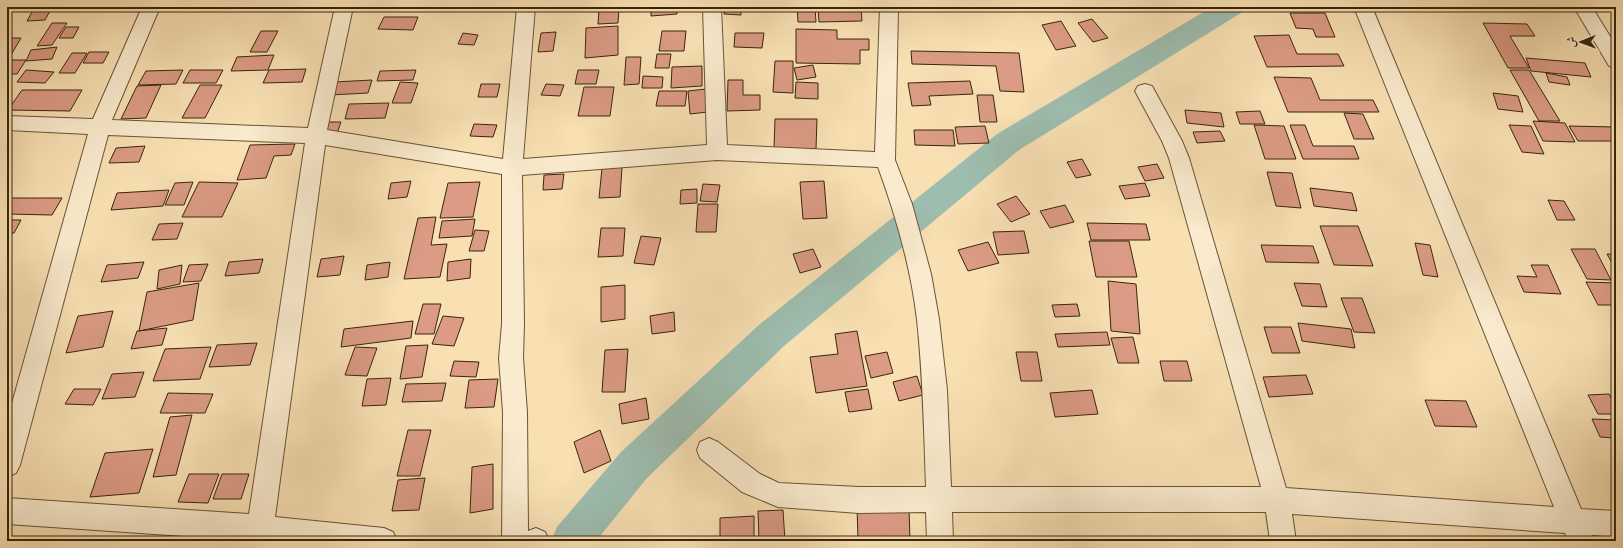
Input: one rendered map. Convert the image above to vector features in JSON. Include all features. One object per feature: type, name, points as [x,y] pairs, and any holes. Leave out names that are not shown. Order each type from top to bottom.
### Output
[{"type":"street","points":[[7,465],[100,126],[152,7]]},
{"type":"street","points":[[258,535],[316,136],[344,7]]},
{"type":"street","points":[[515,541],[515,412],[512,358],[512,168],[526,7]]},
{"type":"street","points":[[712,7],[717,152]]},
{"type":"street","points":[[889,7],[885,160],[902,204],[920,274],[928,319],[935,390],[940,499],[940,541]]},
{"type":"street","points":[[1363,7],[1578,531]]},
{"type":"street","points":[[1583,7],[1616,61]]},
{"type":"street","points":[[1145,91],[1172,141],[1179,158],[1277,500],[1283,541]]},
{"type":"street","points":[[7,123],[316,136],[512,168],[717,152],[885,160]]},
{"type":"street","points":[[709,450],[750,483],[778,495],[859,500],[1277,500],[1578,531],[1616,524]]},
{"type":"street","points":[[7,511],[258,535],[384,541]]},
{"type":"building","points":[[7,7],[33,7],[32,10],[7,11]]},
{"type":"building","points":[[651,7],[677,7],[677,14],[651,16]]},
{"type":"building","points":[[725,7],[741,7],[741,15],[724,14]]},
{"type":"building","points":[[797,7],[815,7],[816,22],[798,22]]},
{"type":"building","points":[[818,7],[861,7],[862,21],[819,22]]},
{"type":"building","points":[[935,7],[981,7],[981,9],[935,9]]},
{"type":"building","points":[[619,8],[618,23],[598,24],[599,9]]},
{"type":"building","points":[[51,9],[45,20],[27,21],[33,10]]},
{"type":"building","points":[[1290,13],[1325,13],[1335,37],[1316,37],[1313,29],[1296,28]]},
{"type":"building","points":[[384,17],[418,17],[413,30],[378,29]]},
{"type":"building","points":[[1092,19],[1108,38],[1093,42],[1078,23]]},
{"type":"building","points":[[1061,21],[1076,46],[1056,50],[1042,25]]},
{"type":"building","points":[[52,23],[67,23],[52,45],[37,46]]},
{"type":"building","points":[[1483,23],[1527,24],[1535,36],[1510,36],[1529,68],[1508,68]]},
{"type":"building","points":[[618,26],[618,55],[585,58],[586,28]]},
{"type":"building","points":[[66,27],[79,27],[73,38],[59,38]]},
{"type":"building","points":[[796,29],[837,30],[837,39],[869,39],[869,50],[860,50],[860,64],[796,63]]},
{"type":"building","points":[[261,31],[278,31],[267,52],[250,52]]},
{"type":"building","points":[[662,31],[686,31],[684,51],[659,51]]},
{"type":"building","points":[[556,32],[553,51],[538,52],[541,33]]},
{"type":"building","points":[[463,33],[478,35],[474,45],[458,44]]},
{"type":"building","points":[[735,33],[764,33],[762,48],[734,47]]},
{"type":"building","points":[[1289,35],[1297,54],[1338,54],[1344,66],[1267,67],[1254,36]]},
{"type":"building","points":[[9,38],[21,38],[11,55],[7,55],[7,42]]},
{"type":"building","points":[[57,47],[52,59],[26,61],[31,50]]},
{"type":"building","points":[[911,51],[1019,53],[1024,92],[1000,91],[996,66],[912,64]]},
{"type":"building","points":[[89,52],[109,52],[103,63],[83,63]]},
{"type":"building","points":[[72,53],[87,53],[75,73],[59,73]]},
{"type":"building","points":[[657,54],[671,54],[669,68],[655,68]]},
{"type":"building","points":[[274,55],[268,70],[231,71],[237,57]]},
{"type":"building","points":[[626,57],[641,57],[639,84],[624,85]]},
{"type":"building","points":[[1526,58],[1585,63],[1591,77],[1531,71]]},
{"type":"building","points":[[7,60],[26,60],[17,74],[7,74]]},
{"type":"building","points":[[775,61],[793,61],[793,93],[773,92]]},
{"type":"building","points":[[813,65],[816,77],[797,80],[794,68]]},
{"type":"building","points":[[702,66],[702,86],[671,88],[672,67]]},
{"type":"building","points":[[306,69],[302,82],[263,83],[269,70]]},
{"type":"building","points":[[26,70],[54,72],[45,83],[17,82]]},
{"type":"building","points":[[183,70],[176,84],[138,85],[146,71]]},
{"type":"building","points":[[190,70],[223,70],[216,83],[183,83]]},
{"type":"building","points":[[416,70],[413,80],[377,81],[380,71]]},
{"type":"building","points":[[578,70],[599,70],[596,84],[575,84]]},
{"type":"building","points":[[1510,70],[1529,70],[1560,121],[1539,121]]},
{"type":"building","points":[[1546,73],[1567,77],[1570,85],[1549,82]]},
{"type":"building","points":[[643,76],[663,77],[662,88],[642,88]]},
{"type":"building","points":[[1274,77],[1311,78],[1320,100],[1373,100],[1379,112],[1288,112]]},
{"type":"building","points":[[372,80],[368,93],[330,95],[334,82]]},
{"type":"building","points":[[728,80],[743,80],[743,95],[760,95],[760,110],[727,111]]},
{"type":"building","points":[[970,81],[973,94],[929,96],[931,105],[912,106],[908,83]]},
{"type":"building","points":[[400,82],[418,83],[411,103],[392,103]]},
{"type":"building","points":[[796,82],[818,83],[818,99],[795,98]]},
{"type":"building","points":[[481,84],[500,84],[497,97],[478,97]]},
{"type":"building","points":[[546,84],[564,85],[560,96],[541,95]]},
{"type":"building","points":[[161,85],[146,118],[121,119],[137,86]]},
{"type":"building","points":[[200,85],[222,85],[205,118],[182,118]]},
{"type":"building","points":[[584,87],[614,87],[610,116],[578,116]]},
{"type":"building","points":[[706,89],[708,112],[690,114],[688,91]]},
{"type":"building","points":[[22,90],[82,90],[70,111],[8,110]]},
{"type":"building","points":[[659,91],[687,91],[685,106],[656,106]]},
{"type":"building","points":[[1493,93],[1518,96],[1523,112],[1498,109]]},
{"type":"building","points":[[977,95],[993,95],[997,122],[980,122]]},
{"type":"building","points":[[389,103],[385,118],[345,119],[349,104]]},
{"type":"building","points":[[1185,110],[1221,113],[1224,127],[1187,123]]},
{"type":"building","points":[[1260,111],[1265,124],[1240,124],[1236,112]]},
{"type":"building","points":[[1344,113],[1363,114],[1374,139],[1354,139]]},
{"type":"building","points":[[775,119],[817,119],[816,149],[774,148]]},
{"type":"building","points":[[1533,121],[1565,123],[1575,142],[1543,141]]},
{"type":"building","points":[[327,122],[341,122],[336,136],[321,135]]},
{"type":"building","points":[[474,124],[497,125],[493,137],[470,136]]},
{"type":"building","points":[[1254,125],[1284,126],[1296,159],[1265,159]]},
{"type":"building","points":[[1290,125],[1305,125],[1313,146],[1354,146],[1359,159],[1303,159]]},
{"type":"building","points":[[1509,125],[1531,126],[1544,154],[1522,152]]},
{"type":"building","points":[[985,126],[989,143],[958,144],[955,127]]},
{"type":"building","points":[[1569,126],[1616,127],[1616,141],[1578,141]]},
{"type":"building","points":[[914,130],[953,130],[955,146],[915,145]]},
{"type":"building","points":[[1220,131],[1225,141],[1197,143],[1193,132]]},
{"type":"building","points":[[295,144],[291,155],[274,156],[266,178],[237,180],[250,145]]},
{"type":"building","points":[[145,146],[139,162],[109,163],[116,148]]},
{"type":"building","points":[[1082,159],[1091,175],[1076,178],[1067,162]]},
{"type":"building","points":[[1157,164],[1164,178],[1145,181],[1138,167]]},
{"type":"building","points":[[622,167],[620,197],[599,198],[602,168]]},
{"type":"building","points":[[1267,172],[1292,173],[1301,208],[1276,206]]},
{"type":"building","points":[[564,174],[562,189],[543,190],[544,175]]},
{"type":"building","points":[[411,181],[407,197],[388,199],[391,183]]},
{"type":"building","points":[[824,181],[827,218],[803,219],[800,182]]},
{"type":"building","points":[[193,182],[184,205],[165,205],[175,183]]},
{"type":"building","points":[[199,182],[238,183],[222,217],[182,217]]},
{"type":"building","points":[[480,182],[473,217],[440,218],[448,183]]},
{"type":"building","points":[[1145,183],[1150,196],[1125,199],[1119,186]]},
{"type":"building","points":[[703,184],[720,185],[717,202],[700,201]]},
{"type":"building","points":[[1310,188],[1352,193],[1357,211],[1314,206]]},
{"type":"building","points":[[697,189],[697,203],[680,204],[681,190]]},
{"type":"building","points":[[169,190],[163,206],[111,210],[117,193]]},
{"type":"building","points":[[1016,196],[1030,214],[1011,222],[997,204]]},
{"type":"building","points":[[7,198],[62,198],[52,215],[7,214]]},
{"type":"building","points":[[1548,200],[1564,201],[1575,220],[1557,220]]},
{"type":"building","points":[[698,204],[718,204],[716,232],[696,232]]},
{"type":"building","points":[[1065,205],[1074,222],[1050,228],[1040,211]]},
{"type":"building","points":[[436,217],[431,245],[447,244],[440,277],[404,279],[418,218]]},
{"type":"building","points":[[475,219],[472,236],[439,238],[442,221]]},
{"type":"building","points":[[7,220],[21,220],[14,233],[7,234]]},
{"type":"building","points":[[183,223],[177,239],[152,240],[159,224]]},
{"type":"building","points":[[1087,223],[1146,224],[1150,240],[1091,240]]},
{"type":"building","points":[[1320,226],[1358,226],[1373,266],[1334,265]]},
{"type":"building","points":[[601,228],[625,228],[623,256],[598,257]]},
{"type":"building","points":[[475,230],[489,231],[484,251],[469,251]]},
{"type":"building","points":[[1024,231],[1029,253],[998,255],[993,232]]},
{"type":"building","points":[[641,236],[661,238],[654,265],[634,263]]},
{"type":"building","points":[[1089,241],[1129,241],[1137,277],[1096,277]]},
{"type":"building","points":[[988,242],[999,263],[968,271],[958,250]]},
{"type":"building","points":[[1415,243],[1430,245],[1438,277],[1423,275]]},
{"type":"building","points":[[1261,245],[1313,246],[1319,263],[1266,262]]},
{"type":"building","points":[[813,249],[821,267],[800,273],[793,254]]},
{"type":"building","points":[[1571,249],[1595,249],[1611,280],[1587,279]]},
{"type":"building","points":[[1607,254],[1616,254],[1616,270]]},
{"type":"building","points":[[344,256],[340,275],[317,277],[321,259]]},
{"type":"building","points":[[263,259],[259,273],[225,276],[229,262]]},
{"type":"building","points":[[471,259],[470,278],[447,281],[448,262]]},
{"type":"building","points":[[144,262],[138,278],[101,282],[107,265]]},
{"type":"building","points":[[390,262],[388,277],[365,280],[367,265]]},
{"type":"building","points":[[208,264],[201,281],[183,282],[189,265]]},
{"type":"building","points":[[182,265],[180,284],[157,289],[159,270]]},
{"type":"building","points":[[1531,265],[1548,265],[1561,294],[1524,292],[1517,276],[1537,277]]},
{"type":"building","points":[[1108,281],[1136,284],[1140,334],[1111,331]]},
{"type":"building","points":[[1586,282],[1616,283],[1616,305],[1598,305]]},
{"type":"building","points":[[199,283],[193,320],[139,331],[147,292]]},
{"type":"building","points":[[1294,283],[1320,284],[1327,307],[1302,306]]},
{"type":"building","points":[[625,285],[625,319],[601,322],[601,287]]},
{"type":"building","points":[[1341,298],[1362,298],[1375,333],[1354,332]]},
{"type":"building","points":[[423,304],[441,304],[434,334],[415,334]]},
{"type":"building","points":[[1077,304],[1080,316],[1055,317],[1052,305]]},
{"type":"building","points":[[113,311],[103,347],[66,353],[78,316]]},
{"type":"building","points":[[674,312],[675,331],[652,334],[650,316]]},
{"type":"building","points":[[443,316],[464,318],[454,346],[432,344]]},
{"type":"building","points":[[413,321],[411,338],[341,347],[344,329]]},
{"type":"building","points":[[1298,323],[1351,329],[1355,348],[1302,341]]},
{"type":"building","points":[[1264,327],[1291,327],[1300,353],[1272,353]]},
{"type":"building","points":[[167,328],[162,345],[131,349],[137,331]]},
{"type":"building","points":[[857,331],[867,386],[816,393],[810,357],[838,354],[835,334]]},
{"type":"building","points":[[1107,332],[1110,345],[1058,347],[1055,334]]},
{"type":"building","points":[[1133,337],[1139,363],[1118,363],[1111,338]]},
{"type":"building","points":[[257,343],[250,365],[209,367],[217,345]]},
{"type":"building","points":[[428,345],[422,377],[400,379],[406,346]]},
{"type":"building","points":[[211,347],[200,379],[153,381],[165,349]]},
{"type":"building","points":[[355,347],[377,348],[367,376],[345,375]]},
{"type":"building","points":[[628,349],[625,392],[602,392],[605,350]]},
{"type":"building","points":[[887,352],[893,373],[871,378],[865,356]]},
{"type":"building","points":[[1016,352],[1037,352],[1042,381],[1021,381]]},
{"type":"building","points":[[454,361],[479,362],[476,377],[450,376]]},
{"type":"building","points":[[1160,361],[1187,361],[1192,381],[1164,381]]},
{"type":"building","points":[[144,372],[135,397],[102,399],[112,374]]},
{"type":"building","points":[[1306,375],[1313,394],[1269,397],[1263,377]]},
{"type":"building","points":[[917,376],[923,395],[899,401],[893,382]]},
{"type":"building","points":[[391,378],[386,405],[362,406],[367,379]]},
{"type":"building","points":[[498,379],[494,407],[465,408],[469,380]]},
{"type":"building","points":[[446,383],[442,401],[402,402],[406,384]]},
{"type":"building","points":[[74,389],[101,389],[93,405],[65,404]]},
{"type":"building","points":[[868,389],[872,409],[849,412],[845,392]]},
{"type":"building","points":[[1092,390],[1098,414],[1055,417],[1050,393]]},
{"type":"building","points":[[168,393],[213,394],[205,413],[160,413]]},
{"type":"building","points":[[1609,394],[1616,407],[1616,414],[1598,414],[1588,395]]},
{"type":"building","points":[[646,398],[649,419],[622,424],[619,404]]},
{"type":"building","points":[[1425,400],[1466,401],[1477,427],[1435,426]]},
{"type":"building","points":[[192,415],[176,475],[153,477],[170,417]]},
{"type":"building","points":[[1592,419],[1616,420],[1616,438],[1600,437]]},
{"type":"building","points":[[408,430],[431,430],[420,476],[397,476]]},
{"type":"building","points":[[600,430],[611,461],[584,473],[574,442]]},
{"type":"building","points":[[153,449],[139,493],[90,497],[105,453]]},
{"type":"building","points":[[493,464],[493,509],[470,513],[472,467]]},
{"type":"building","points":[[189,474],[219,474],[208,503],[178,502]]},
{"type":"building","points":[[222,474],[249,474],[241,499],[213,499]]},
{"type":"building","points":[[425,478],[419,510],[392,511],[398,480]]},
{"type":"building","points":[[857,506],[909,507],[910,541],[858,539]]},
{"type":"building","points":[[783,510],[785,541],[759,541],[758,511]]},
{"type":"building","points":[[754,516],[754,541],[720,541],[720,518]]},
{"type":"waterway","points":[[571,541],[634,465],[772,335],[1008,142],[1232,7]]}]
